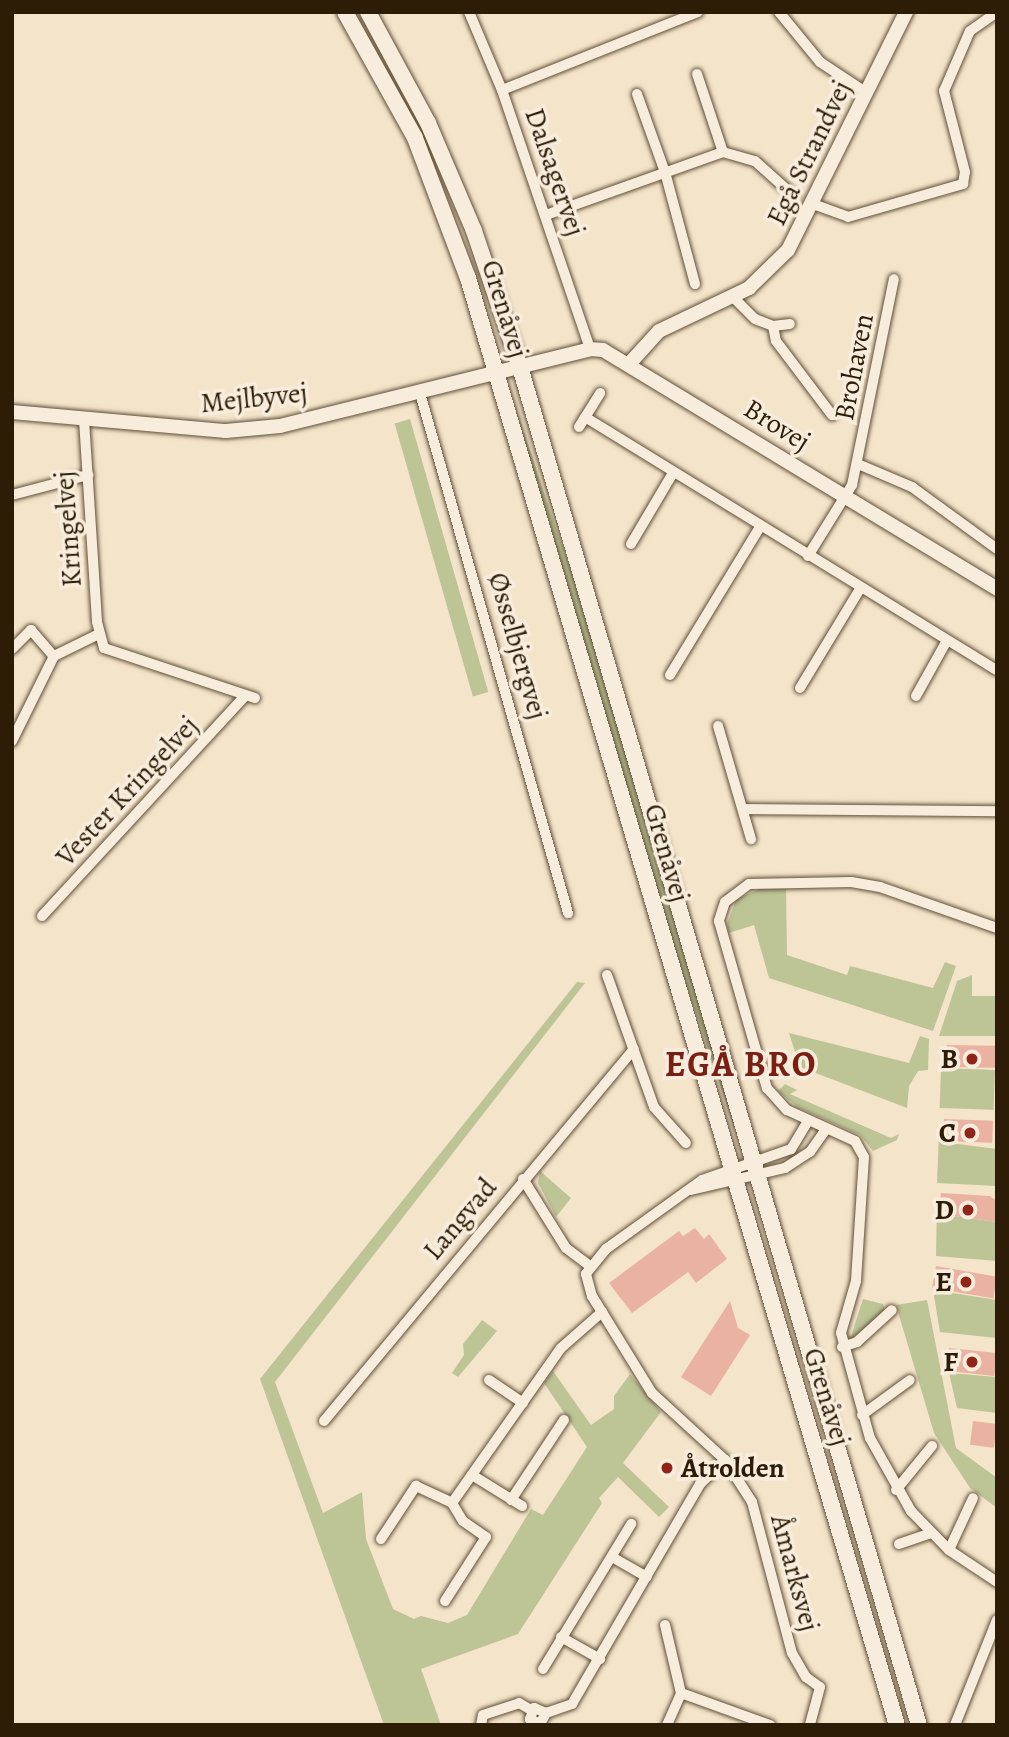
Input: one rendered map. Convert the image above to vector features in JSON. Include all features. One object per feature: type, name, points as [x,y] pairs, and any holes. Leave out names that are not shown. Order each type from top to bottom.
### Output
[{"type":"main road","name":"Grenåvej","points":[[345,12],[429,171],[497,373],[897,1725]]},
{"type":"main road","name":"Grenåvej","points":[[368,12],[428,123],[469,219],[520,367],[919,1725]]},
{"type":"street","name":"Dalsagervej","points":[[469,12],[502,90],[590,349]]},
{"type":"street","points":[[502,90],[698,12]]},
{"type":"street","points":[[779,12],[820,62],[867,93]]},
{"type":"street","name":"Egå Strandvej","points":[[630,363],[659,331],[733,297],[788,250],[906,12]]},
{"type":"street","points":[[813,204],[848,217],[963,184],[965,172],[944,91],[970,31],[997,12]]},
{"type":"street","points":[[697,74],[723,152]]},
{"type":"street","points":[[636,94],[665,172],[695,284]]},
{"type":"street","points":[[546,215],[723,152],[755,161],[794,196]]},
{"type":"street","name":"Brohaven","points":[[808,556],[845,496],[858,464],[894,279]]},
{"type":"street","points":[[733,297],[745,312],[773,326],[790,324]]},
{"type":"street","points":[[773,326],[776,341],[832,415]]},
{"type":"street","points":[[520,367],[590,349]]},
{"type":"street","name":"Brovej","points":[[590,349],[630,363],[997,589]]},
{"type":"street","name":"Mejlbyvej","points":[[12,412],[226,431],[280,426],[520,367]]},
{"type":"street","name":"Øsselbjergvej","points":[[421,393],[568,913]]},
{"type":"street","points":[[600,393],[582,422],[673,473],[946,642],[997,670]]},
{"type":"street","name":"Kringelvej","points":[[84,420],[99,634]]},
{"type":"street","name":"Brohaven","points":[[858,464],[912,487],[997,549]]},
{"type":"street","points":[[631,544],[673,473]]},
{"type":"street","points":[[12,495],[88,475]]},
{"type":"street","points":[[670,676],[760,527]]},
{"type":"street","points":[[800,688],[860,589]]},
{"type":"street","points":[[12,649],[31,630],[54,656]]},
{"type":"street","points":[[12,740],[54,656],[99,634]]},
{"type":"street","name":"Vester Kringelvej","points":[[42,916],[250,697],[117,656],[99,634]]},
{"type":"street","points":[[916,696],[946,642]]},
{"type":"street","points":[[718,726],[751,839]]},
{"type":"street","points":[[743,810],[997,811]]},
{"type":"street","points":[[997,928],[867,884],[759,882],[732,894],[721,911],[719,932],[761,1073],[777,1101],[808,1121],[855,1141],[864,1157],[856,1281],[842,1347],[862,1415],[897,1490],[931,1533],[949,1550],[997,1582]]},
{"type":"street","points":[[607,975],[661,1119],[686,1143]]},
{"type":"street","name":"Langvad","points":[[324,1421],[634,1049]]},
{"type":"street","points":[[755,1169],[791,1149],[808,1121]]},
{"type":"street","points":[[523,1179],[566,1248],[590,1266],[689,1190],[734,1174],[797,1162],[826,1129]]},
{"type":"street","name":"Åmarksvej","points":[[590,1266],[587,1283],[652,1393],[725,1460],[752,1502],[792,1653],[806,1677],[820,1687],[810,1725]]},
{"type":"street","points":[[842,1347],[857,1342],[892,1310]]},
{"type":"street","points":[[452,1503],[570,1336],[602,1312]]},
{"type":"street","points":[[489,1380],[523,1403]]},
{"type":"street","points":[[862,1415],[910,1380]]},
{"type":"street","points":[[512,1500],[564,1420]]},
{"type":"street","points":[[897,1490],[932,1446]]},
{"type":"street","points":[[481,1725],[483,1715],[519,1703],[531,1710],[540,1707],[546,1713],[572,1704],[700,1484],[725,1460]]},
{"type":"street","points":[[472,1475],[522,1506]]},
{"type":"street","points":[[381,1539],[416,1486],[452,1503],[463,1521],[486,1537],[445,1601]]},
{"type":"street","points":[[949,1550],[972,1497]]},
{"type":"street","points":[[543,1669],[631,1524]]},
{"type":"street","points":[[899,1544],[931,1533]]},
{"type":"street","points":[[612,1557],[647,1577]]},
{"type":"street","points":[[955,1725],[997,1620]]},
{"type":"street","points":[[665,1625],[681,1693],[667,1725]]},
{"type":"street","points":[[561,1637],[600,1659]]},
{"type":"street","points":[[681,1693],[770,1725]]},
{"type":"green space","points":[[511,395],[578,592],[742,1150],[675,950]]},
{"type":"green space","points":[[410,419],[488,692],[473,696],[395,423]]},
{"type":"green space","points":[[759,889],[786,889],[787,955],[847,975],[850,966],[933,988],[945,962],[956,966],[933,1031],[769,978],[754,925],[729,933],[727,924],[736,900]]},
{"type":"green space","points":[[972,975],[972,996],[997,996],[997,1036],[939,1036],[957,981]]},
{"type":"green space","points":[[577,982],[585,983],[275,1382],[323,1513],[362,1492],[366,1539],[393,1609],[414,1619],[421,1616],[448,1623],[467,1615],[531,1509],[543,1515],[587,1447],[544,1383],[553,1371],[591,1425],[614,1409],[614,1396],[630,1374],[661,1412],[623,1463],[669,1507],[659,1517],[618,1477],[599,1498],[602,1503],[518,1634],[421,1669],[441,1725],[384,1725],[260,1379]]},
{"type":"green space","points":[[789,1033],[909,1063],[920,1036],[929,1039],[928,1070],[918,1071],[909,1086],[907,1108],[800,1067]]},
{"type":"green space","points":[[941,1068],[995,1070],[994,1110],[940,1108]]},
{"type":"green space","points":[[785,1084],[797,1090],[790,1094],[891,1138],[899,1134],[897,1140],[873,1151],[860,1135],[797,1107],[778,1091]]},
{"type":"green space","points":[[939,1132],[942,1142],[997,1149],[997,1186],[937,1183]]},
{"type":"green space","points":[[540,1171],[571,1198],[556,1217],[538,1183]]},
{"type":"green space","points":[[937,1205],[940,1214],[997,1222],[997,1261],[936,1256]]},
{"type":"green space","points":[[933,1290],[997,1300],[997,1338],[940,1332]]},
{"type":"green space","points":[[863,1299],[883,1304],[885,1311],[850,1340]]},
{"type":"green space","points":[[927,1300],[956,1448],[997,1478],[997,1508],[970,1488],[934,1433],[896,1305]]},
{"type":"green space","points":[[482,1320],[497,1331],[458,1377],[452,1373],[464,1355],[463,1344]]},
{"type":"green space","points":[[949,1373],[997,1377],[997,1413],[957,1408]]},
{"type":"building","name":"B","points":[[947,1045],[997,1046],[997,1068],[947,1067]]},
{"type":"building","name":"C","points":[[944,1119],[993,1121],[992,1143],[943,1141]]},
{"type":"building","name":"D","points":[[941,1193],[990,1196],[997,1201],[997,1222],[939,1214]]},
{"type":"building","points":[[695,1228],[704,1239],[709,1234],[727,1259],[696,1283],[688,1272],[632,1313],[609,1283],[679,1231],[683,1236]]},
{"type":"building","name":"E","points":[[936,1266],[997,1277],[993,1298],[932,1288]]},
{"type":"building","points":[[730,1301],[738,1328],[750,1335],[711,1396],[681,1377]]},
{"type":"building","name":"F","points":[[949,1348],[997,1353],[994,1376],[947,1371]]},
{"type":"building","points":[[973,1421],[997,1424],[994,1448],[970,1445]]},
{"type":"place","name":"B","points":[[972,1059]]},
{"type":"place","name":"C","points":[[970,1133]]},
{"type":"place","name":"D","points":[[968,1210]]},
{"type":"place","name":"E","points":[[966,1282]]},
{"type":"place","name":"F","points":[[972,1362]]},
{"type":"place","name":"Åtrolden","points":[[667,1468]]},
{"type":"district","name":"EGÅ BRO","points":[[741,1064]]}]
